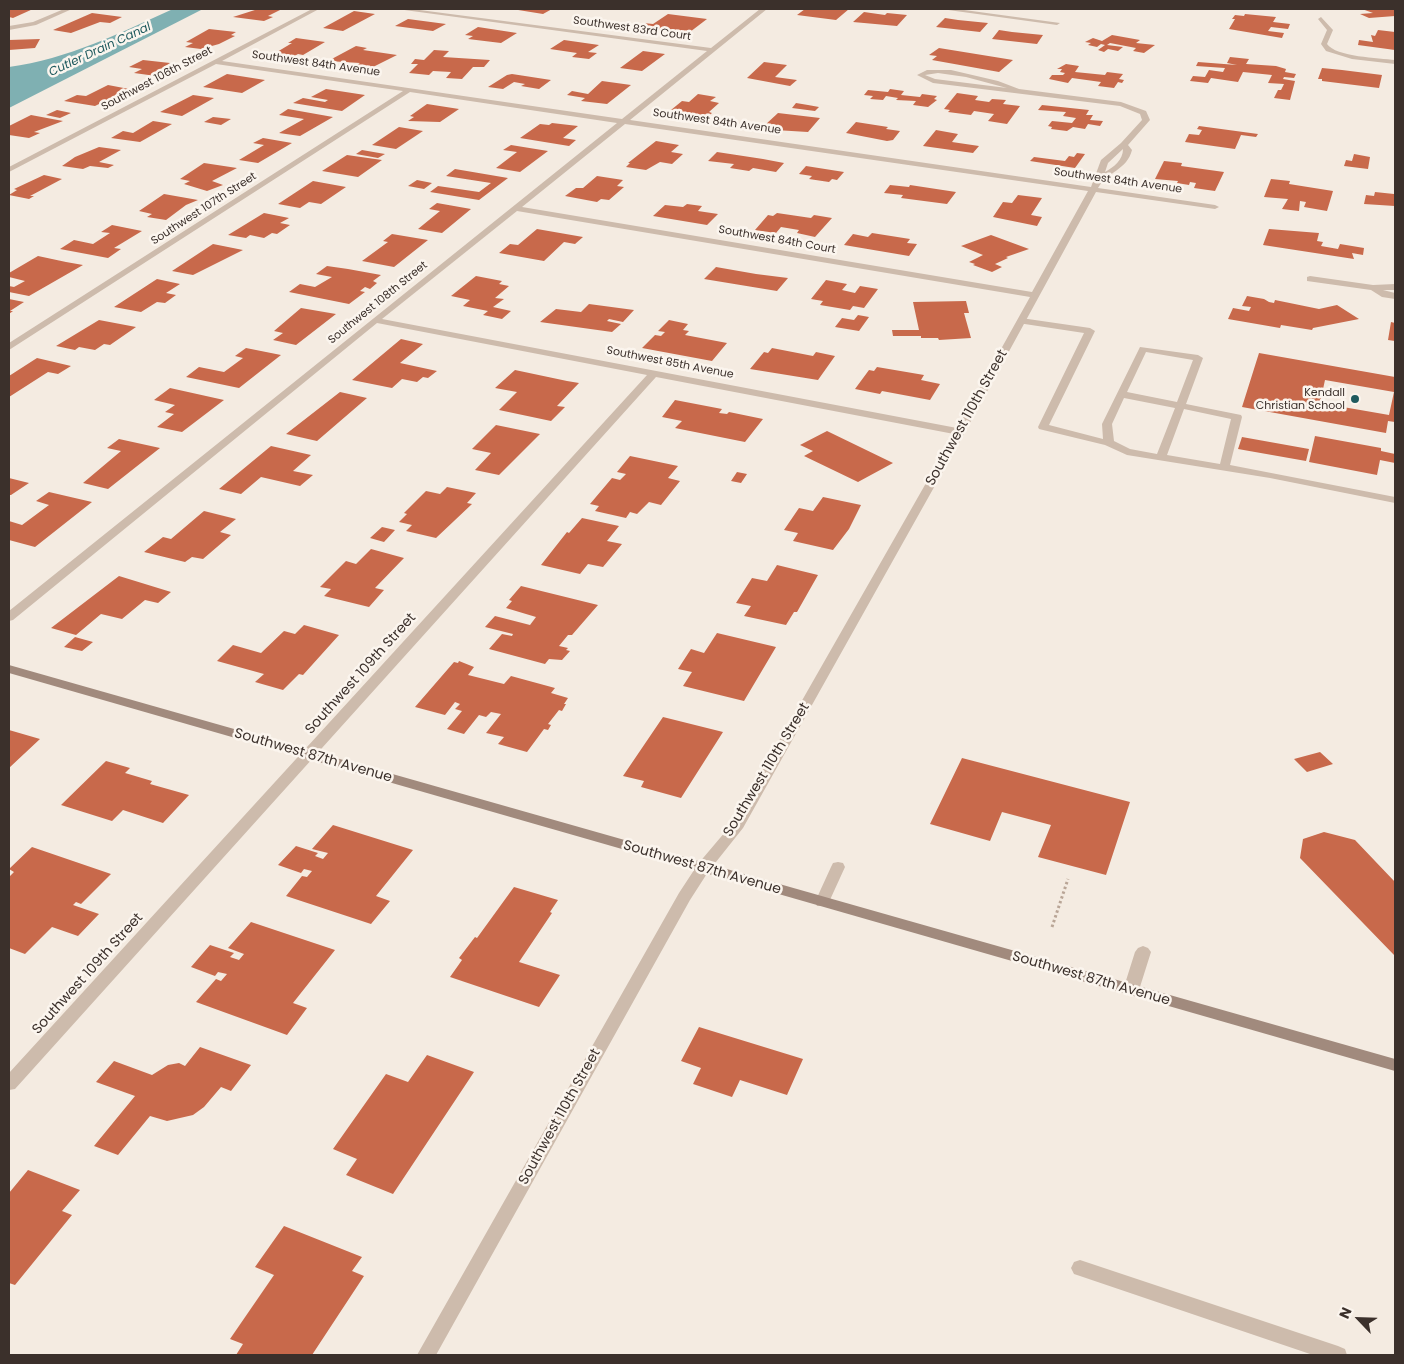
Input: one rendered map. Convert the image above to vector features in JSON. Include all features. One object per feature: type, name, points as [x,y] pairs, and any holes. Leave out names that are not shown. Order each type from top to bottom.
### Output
[{"type":"main road","name":"Southwest 87th Avenue","points":[[9,669],[1395,1065]]},
{"type":"street","points":[[9,28],[39,22],[69,9]]},
{"type":"street","name":"Southwest 106th Street","points":[[9,170],[316,9]]},
{"type":"street","name":"Southwest 83rd Court","points":[[400,9],[712,50]]},
{"type":"street","name":"Southwest 108th Street","points":[[9,618],[375,320],[764,9]]},
{"type":"street","points":[[944,9],[1057,23]]},
{"type":"street","points":[[1321,18],[1330,30],[1324,46],[1334,53],[1395,62]]},
{"type":"street","name":"Southwest 84th Avenue","points":[[215,62],[1215,207]]},
{"type":"street","points":[[930,71],[950,72],[1016,89],[933,81],[920,75],[930,71]]},
{"type":"street","name":"Southwest 107th Street","points":[[9,347],[411,89]]},
{"type":"street","name":"Southwest 110th Street","points":[[426,1355],[681,901],[703,868],[736,828],[960,432],[1092,188],[1099,179],[1104,162],[1124,145],[1146,120],[1144,113],[1121,104],[1016,89]]},
{"type":"street","name":"Southwest 110th Street","points":[[1099,179],[1108,174],[1128,155],[1128,150],[1124,145]]},
{"type":"street","name":"Southwest 84th Court","points":[[515,208],[1034,295]]},
{"type":"street","points":[[1310,280],[1373,288],[1395,287]]},
{"type":"street","points":[[1373,288],[1385,295],[1395,296]]},
{"type":"street","name":"Southwest 85th Avenue","points":[[375,320],[960,432]]},
{"type":"street","points":[[1021,321],[1090,331],[1043,427],[1109,443],[1127,452],[1395,500]]},
{"type":"street","points":[[1109,443],[1107,424],[1143,349],[1198,358],[1160,457]]},
{"type":"street","name":"Southwest 109th Street","points":[[9,1084],[654,373]]},
{"type":"street","points":[[1121,394],[1237,417],[1224,468]]},
{"type":"street","points":[[822,902],[838,867]]},
{"type":"street","points":[[1131,990],[1143,952]]},
{"type":"street","points":[[1080,1268],[1338,1355]]},
{"type":"path","points":[[1052,927],[1068,879]]},
{"type":"water","name":"Cutler Drain Canal","points":[[173,9],[203,9],[9,108],[9,67],[52,58],[93,44]]},
{"type":"building","points":[[9,9],[33,9],[13,18],[9,17]]},
{"type":"building","points":[[258,9],[282,9],[268,16],[273,17],[264,21],[233,17]]},
{"type":"building","points":[[512,9],[552,9],[543,14]]},
{"type":"building","points":[[805,9],[849,9],[836,20],[797,15]]},
{"type":"building","points":[[1362,9],[1395,9],[1395,16],[1369,18],[1360,14],[1373,13]]},
{"type":"building","points":[[354,11],[375,14],[343,31],[323,28]]},
{"type":"building","points":[[864,12],[885,15],[887,13],[907,15],[897,26],[853,22]]},
{"type":"building","points":[[92,13],[122,17],[110,23],[100,22],[71,33],[53,30]]},
{"type":"building","points":[[668,14],[707,19],[686,35],[635,28],[643,23],[653,24]]},
{"type":"building","points":[[1245,14],[1276,17],[1273,22],[1290,24],[1288,29],[1271,27],[1268,31],[1284,33],[1282,38],[1229,29],[1235,19],[1232,19],[1235,15],[1244,16]]},
{"type":"building","points":[[945,18],[988,23],[980,32],[936,27]]},
{"type":"building","points":[[408,19],[446,24],[433,31],[395,26]]},
{"type":"building","points":[[478,27],[517,33],[501,43],[468,39],[473,36],[465,35]]},
{"type":"building","points":[[209,29],[236,32],[231,35],[235,36],[219,44],[201,49],[185,47],[193,43],[186,42]]},
{"type":"building","points":[[999,30],[1043,35],[1037,44],[992,39]]},
{"type":"building","points":[[1378,30],[1395,32],[1395,50],[1358,45],[1359,40],[1373,42],[1371,35],[1375,36]]},
{"type":"building","points":[[1112,35],[1140,40],[1136,43],[1155,45],[1144,53],[1133,51],[1136,48],[1110,43],[1107,45],[1123,47],[1118,51],[1108,49],[1104,52],[1098,50],[1105,45],[1101,44],[1097,47],[1088,45],[1091,43],[1085,42],[1093,38],[1102,41]]},
{"type":"building","points":[[296,38],[325,42],[303,55],[298,54],[291,58],[272,55],[292,43],[288,43]]},
{"type":"building","points":[[40,39],[35,48],[9,50],[9,40]]},
{"type":"building","points":[[564,40],[599,45],[588,52],[597,53],[589,59],[572,57],[577,53],[550,49]]},
{"type":"building","points":[[356,46],[367,48],[363,50],[397,55],[369,69],[354,67],[360,63],[328,61]]},
{"type":"building","points":[[939,48],[1013,60],[999,72],[932,60],[937,56],[929,55]]},
{"type":"building","points":[[434,50],[449,51],[443,57],[490,60],[484,67],[473,67],[462,79],[446,78],[451,72],[433,71],[429,75],[409,73],[418,64],[411,64],[415,59],[424,60]]},
{"type":"building","points":[[643,51],[665,54],[642,71],[620,68]]},
{"type":"building","points":[[1230,57],[1249,59],[1246,64],[1276,66],[1286,69],[1285,72],[1296,74],[1294,78],[1284,77],[1283,79],[1295,81],[1290,100],[1274,98],[1284,84],[1268,83],[1272,75],[1243,72],[1238,82],[1211,78],[1208,83],[1190,81],[1193,76],[1205,77],[1209,70],[1223,72],[1225,68],[1196,66],[1198,62],[1237,65],[1227,63]]},
{"type":"building","points":[[143,60],[170,63],[159,70],[167,70],[156,76],[134,73],[142,69],[129,67]]},
{"type":"building","points":[[764,62],[787,65],[775,77],[797,80],[790,86],[747,78]]},
{"type":"building","points":[[1066,64],[1079,66],[1075,72],[1105,75],[1107,72],[1123,74],[1119,79],[1124,80],[1122,83],[1118,82],[1114,88],[1098,86],[1101,82],[1072,78],[1068,83],[1049,79],[1052,75],[1063,75],[1065,73],[1060,72],[1062,69],[1057,69]]},
{"type":"building","points":[[1322,68],[1382,75],[1379,88],[1322,81],[1322,79],[1318,79]]},
{"type":"building","points":[[227,74],[265,80],[242,93],[203,87]]},
{"type":"building","points":[[512,74],[551,80],[539,89],[521,86],[525,84],[514,82],[503,89],[488,87],[507,75]]},
{"type":"building","points":[[602,81],[631,85],[607,104],[581,101],[585,98],[567,95],[572,91],[588,94]]},
{"type":"building","points":[[108,85],[129,89],[95,106],[64,101],[77,95],[86,96]]},
{"type":"building","points":[[326,89],[365,95],[342,111],[293,103],[303,98],[325,102],[328,100],[311,97]]},
{"type":"building","points":[[890,89],[904,91],[901,95],[920,97],[922,94],[937,96],[934,99],[937,100],[928,107],[913,105],[916,101],[896,100],[898,98],[886,96],[883,100],[870,99],[873,96],[864,95],[868,90],[888,92]]},
{"type":"building","points":[[957,93],[978,96],[975,100],[989,102],[992,99],[1006,100],[1003,104],[1020,106],[1007,124],[988,121],[994,114],[974,111],[971,115],[948,112],[950,110],[944,109]]},
{"type":"building","points":[[698,94],[716,97],[710,101],[719,103],[709,112],[712,113],[705,119],[673,114],[677,111],[671,110],[682,101],[689,102]]},
{"type":"building","points":[[193,95],[214,98],[182,116],[160,112]]},
{"type":"building","points":[[796,103],[819,107],[815,111],[792,108]]},
{"type":"building","points":[[427,104],[459,109],[440,122],[408,121],[414,117],[410,116]]},
{"type":"building","points":[[1042,105],[1089,110],[1086,115],[1093,115],[1090,120],[1103,121],[1100,126],[1088,124],[1085,129],[1073,127],[1067,131],[1051,129],[1052,127],[1048,126],[1052,121],[1072,123],[1076,118],[1063,116],[1066,112],[1038,110]]},
{"type":"building","points":[[288,109],[333,117],[300,136],[279,133],[304,119],[279,115]]},
{"type":"building","points":[[57,110],[71,113],[60,118],[46,115]]},
{"type":"building","points":[[778,113],[820,118],[808,132],[775,130],[778,127],[765,125]]},
{"type":"building","points":[[31,115],[63,121],[34,132],[40,133],[29,138],[9,135],[9,126]]},
{"type":"building","points":[[213,117],[231,119],[221,125],[204,122]]},
{"type":"building","points":[[153,121],[172,124],[140,142],[111,138],[123,131],[133,133]]},
{"type":"building","points":[[856,122],[888,127],[886,129],[900,131],[893,140],[887,141],[846,133]]},
{"type":"building","points":[[552,123],[578,126],[563,138],[576,140],[569,146],[520,138],[540,124],[549,125]]},
{"type":"building","points":[[1199,126],[1258,134],[1256,137],[1241,135],[1235,149],[1185,142],[1189,134],[1199,135],[1202,130],[1197,129]]},
{"type":"building","points":[[399,127],[423,131],[396,149],[372,145]]},
{"type":"building","points":[[936,130],[958,134],[952,142],[979,146],[973,153],[923,146]]},
{"type":"building","points":[[263,138],[292,143],[258,163],[239,160],[264,145],[253,143]]},
{"type":"building","points":[[656,141],[679,145],[671,152],[683,154],[672,164],[660,162],[646,170],[626,167],[630,163],[628,163]]},
{"type":"building","points":[[511,145],[548,151],[520,172],[496,168],[517,152],[503,150]]},
{"type":"building","points":[[99,147],[121,150],[99,162],[114,165],[108,168],[90,166],[83,169],[62,166],[75,157]]},
{"type":"building","points":[[362,150],[385,154],[378,158],[356,154]]},
{"type":"building","points":[[717,152],[784,163],[776,172],[753,168],[749,171],[730,168],[734,164],[708,161]]},
{"type":"building","points":[[1077,153],[1085,154],[1075,168],[1030,161],[1034,157],[1065,161],[1069,156],[1074,157]]},
{"type":"building","points":[[1354,154],[1370,157],[1368,169],[1344,166],[1346,160],[1352,161]]},
{"type":"building","points":[[347,155],[382,160],[358,177],[322,171]]},
{"type":"building","points":[[1164,161],[1182,163],[1181,166],[1224,172],[1215,191],[1194,188],[1196,183],[1190,182],[1189,185],[1177,183],[1178,181],[1155,179]]},
{"type":"building","points":[[204,163],[237,168],[212,181],[223,185],[207,191],[184,184],[190,181],[180,179]]},
{"type":"building","points":[[806,166],[844,172],[837,180],[832,179],[829,182],[809,179],[812,176],[799,174]]},
{"type":"building","points":[[455,169],[508,178],[479,200],[430,192],[438,186],[479,192],[491,183],[446,176]]},
{"type":"building","points":[[44,175],[62,179],[30,196],[34,196],[29,199],[9,195],[17,190],[14,189]]},
{"type":"building","points":[[597,176],[623,180],[617,186],[624,187],[609,200],[601,199],[597,202],[565,196],[576,188],[583,188]]},
{"type":"building","points":[[1271,179],[1290,181],[1289,184],[1333,191],[1327,211],[1304,207],[1306,202],[1300,201],[1299,211],[1282,209],[1288,199],[1264,197]]},
{"type":"building","points":[[417,180],[432,183],[424,189],[408,186]]},
{"type":"building","points":[[313,181],[346,187],[321,204],[309,202],[300,208],[278,204]]},
{"type":"building","points":[[890,185],[909,187],[910,185],[956,192],[947,204],[901,198],[903,195],[884,193]]},
{"type":"building","points":[[1375,192],[1394,194],[1395,206],[1364,204],[1366,195],[1374,196]]},
{"type":"building","points":[[164,194],[198,200],[186,205],[166,220],[147,217],[152,214],[139,211]]},
{"type":"building","points":[[1018,195],[1042,198],[1031,215],[1042,217],[1037,226],[993,217],[1003,202],[1012,203]]},
{"type":"building","points":[[437,203],[471,209],[442,233],[418,229],[440,211],[429,209]]},
{"type":"building","points":[[687,204],[702,206],[698,211],[718,214],[707,225],[653,216],[665,205],[683,207]]},
{"type":"building","points":[[264,213],[289,218],[280,223],[290,225],[277,234],[272,233],[264,238],[250,235],[246,238],[228,235]]},
{"type":"building","points":[[777,213],[811,218],[814,215],[832,218],[815,237],[797,233],[799,230],[781,227],[776,233],[755,230],[768,215],[773,216]]},
{"type":"building","points":[[112,225],[142,231],[114,248],[121,249],[108,258],[60,249],[74,240],[93,244],[110,233],[101,232]]},
{"type":"building","points":[[537,229],[583,237],[575,244],[564,242],[544,261],[499,253],[510,244],[518,245]]},
{"type":"building","points":[[1269,229],[1319,233],[1317,241],[1323,242],[1321,246],[1338,249],[1340,244],[1364,248],[1363,255],[1352,253],[1354,259],[1263,245]]},
{"type":"building","points":[[872,233],[910,239],[907,243],[917,244],[909,256],[844,245],[853,234],[868,237]]},
{"type":"building","points":[[392,234],[428,240],[394,267],[362,261],[388,242],[383,241]]},
{"type":"building","points":[[991,235],[1029,249],[1006,257],[1008,258],[995,264],[1002,267],[992,272],[973,265],[975,264],[969,262],[983,255],[961,246]]},
{"type":"building","points":[[213,244],[243,250],[193,275],[172,271]]},
{"type":"building","points":[[38,256],[83,265],[29,296],[9,292],[9,286],[14,287],[25,281],[9,277],[9,273]]},
{"type":"building","points":[[327,266],[381,275],[373,281],[377,283],[370,289],[365,287],[360,291],[365,292],[349,304],[289,292],[300,284],[315,287],[332,277],[316,274]]},
{"type":"building","points":[[716,267],[788,278],[777,291],[704,279]]},
{"type":"building","points":[[476,276],[502,281],[499,284],[509,286],[495,298],[504,299],[493,307],[511,311],[502,319],[483,315],[488,311],[463,306],[470,300],[451,296]]},
{"type":"building","points":[[157,279],[180,284],[166,293],[176,295],[165,303],[157,302],[141,312],[114,307]]},
{"type":"building","points":[[826,280],[847,284],[842,290],[855,293],[860,286],[878,289],[864,308],[853,306],[850,310],[820,305],[823,301],[811,299]]},
{"type":"building","points":[[1247,296],[1274,303],[1275,300],[1319,309],[1337,305],[1359,319],[1313,328],[1312,330],[1281,325],[1280,328],[1228,319],[1233,308],[1249,311],[1251,307],[1242,306]]},
{"type":"building","points":[[9,299],[24,302],[10,311],[13,311],[9,314]]},
{"type":"building","points":[[966,301],[969,313],[964,313],[971,338],[939,340],[938,338],[921,338],[921,336],[893,336],[892,330],[919,330],[913,302]]},
{"type":"building","points":[[589,304],[634,310],[623,322],[609,319],[607,321],[621,324],[612,332],[540,322],[556,309],[581,312]]},
{"type":"building","points":[[301,308],[336,314],[296,345],[273,340],[283,333],[274,331]]},
{"type":"building","points":[[858,315],[869,317],[859,331],[835,327],[842,318],[854,320]]},
{"type":"building","points":[[99,320],[136,327],[110,345],[104,344],[95,350],[79,347],[75,350],[56,346]]},
{"type":"building","points":[[669,320],[688,324],[683,330],[689,331],[685,335],[727,343],[712,361],[642,348],[655,335],[661,336],[665,332],[658,331]]},
{"type":"building","points":[[1391,322],[1395,323],[1395,341],[1388,340]]},
{"type":"building","points":[[401,339],[423,344],[400,363],[437,371],[428,378],[423,377],[417,382],[402,379],[392,388],[352,380]]},
{"type":"building","points":[[246,348],[281,355],[239,388],[186,377],[199,367],[224,372],[243,358],[235,356]]},
{"type":"building","points":[[772,348],[813,356],[816,352],[835,356],[818,380],[750,369],[764,352],[768,353]]},
{"type":"building","points":[[1259,353],[1395,377],[1395,422],[1388,421],[1386,433],[1242,407]],"holes":[[[1325,380],[1394,392],[1389,415],[1320,403]]]},
{"type":"building","points":[[37,358],[71,366],[58,374],[48,372],[9,397],[9,376]]},
{"type":"building","points":[[877,367],[924,375],[921,380],[940,384],[930,400],[882,391],[880,394],[855,389],[869,370],[874,371]]},
{"type":"building","points":[[515,370],[579,383],[557,406],[565,407],[551,421],[499,410],[517,392],[495,388]]},
{"type":"building","points":[[170,388],[224,400],[182,432],[157,427],[174,414],[165,412],[175,405],[154,400]]},
{"type":"building","points":[[340,392],[367,398],[317,441],[286,434]]},
{"type":"building","points":[[675,400],[722,409],[719,413],[727,414],[729,412],[763,419],[745,442],[675,428],[682,421],[662,417]]},
{"type":"building","points":[[496,425],[540,434],[499,475],[475,470],[491,453],[472,449]]},
{"type":"building","points":[[827,431],[893,463],[858,482],[804,456],[813,451],[800,445]]},
{"type":"building","points":[[1315,436],[1381,448],[1381,451],[1395,454],[1395,463],[1380,460],[1377,475],[1309,462]]},
{"type":"building","points":[[1242,437],[1309,449],[1306,461],[1238,449]]},
{"type":"building","points":[[119,439],[160,448],[108,489],[83,483],[121,451],[107,448]]},
{"type":"building","points":[[271,446],[311,455],[293,471],[313,475],[300,486],[261,477],[241,494],[219,489]]},
{"type":"building","points":[[630,456],[678,466],[668,478],[680,481],[661,505],[649,502],[637,514],[630,512],[626,518],[595,511],[599,506],[590,504],[612,478],[620,480],[626,474],[617,472]]},
{"type":"building","points":[[737,472],[747,474],[741,483],[731,481]]},
{"type":"building","points":[[9,478],[29,483],[9,495]]},
{"type":"building","points":[[447,487],[476,493],[467,503],[472,504],[436,538],[406,531],[412,525],[399,522],[407,514],[404,513],[426,491],[440,494]]},
{"type":"building","points":[[49,492],[92,502],[35,547],[9,540],[9,521],[22,525],[49,505],[36,501]]},
{"type":"building","points":[[823,497],[861,505],[849,529],[833,550],[793,541],[798,533],[784,530],[799,508],[813,511]]},
{"type":"building","points":[[204,511],[236,519],[220,532],[231,535],[203,559],[192,557],[185,562],[144,552],[163,537],[171,539]]},
{"type":"building","points":[[582,518],[619,526],[607,541],[622,544],[603,567],[588,564],[580,574],[541,565],[567,532],[569,533]]},
{"type":"building","points":[[382,527],[395,530],[384,542],[370,538]]},
{"type":"building","points":[[371,549],[404,558],[375,588],[384,590],[369,607],[324,596],[331,589],[320,587],[346,561],[356,564]]},
{"type":"building","points":[[777,565],[818,575],[797,612],[794,612],[786,625],[744,616],[751,606],[736,603],[752,578],[767,581]]},
{"type":"building","points":[[119,576],[171,592],[158,603],[145,600],[122,619],[101,614],[76,635],[51,628]]},
{"type":"building","points":[[521,586],[598,605],[572,635],[568,635],[559,646],[568,648],[566,650],[570,651],[562,660],[549,659],[545,664],[489,649],[502,634],[512,636],[513,634],[485,627],[495,616],[530,625],[536,617],[506,608],[512,601],[509,600]]},
{"type":"building","points":[[304,625],[339,635],[303,675],[299,674],[283,690],[255,682],[264,674],[217,661],[233,645],[261,653],[284,631],[295,634]]},
{"type":"building","points":[[717,633],[776,647],[744,701],[683,686],[692,672],[678,669],[691,649],[704,653]]},
{"type":"building","points":[[75,637],[93,642],[82,651],[64,647]]},
{"type":"building","points":[[459,661],[474,667],[468,675],[504,684],[511,676],[555,688],[551,693],[568,698],[564,704],[566,704],[562,711],[559,710],[548,724],[551,725],[548,730],[544,729],[527,752],[498,744],[504,737],[486,733],[501,714],[491,712],[486,717],[479,715],[464,734],[447,729],[462,711],[455,709],[460,704],[455,702],[445,715],[415,707],[454,662],[458,663]]},
{"type":"building","points":[[663,717],[723,732],[681,798],[641,787],[644,781],[623,776]]},
{"type":"building","points":[[9,730],[40,739],[9,768]]},
{"type":"building","points":[[1320,752],[1333,764],[1307,772],[1294,759]]},
{"type":"building","points":[[962,758],[1130,802],[1106,875],[1038,857],[1051,825],[1002,812],[990,841],[930,824]]},
{"type":"building","points":[[106,761],[130,768],[125,773],[152,781],[150,784],[189,795],[163,823],[123,810],[112,821],[61,805]]},
{"type":"building","points":[[333,825],[413,850],[376,896],[390,901],[371,924],[286,896],[302,876],[307,877],[312,871],[304,869],[301,873],[278,865],[296,846],[318,853],[315,856],[323,859],[328,853],[312,849]]},
{"type":"building","points":[[1324,832],[1355,840],[1395,882],[1395,956],[1300,858],[1303,839]]},
{"type":"building","points":[[32,847],[111,874],[81,904],[76,902],[73,905],[99,914],[78,936],[52,927],[25,954],[9,948],[9,877],[14,872],[9,869]]},
{"type":"building","points":[[514,887],[558,900],[550,912],[552,913],[519,962],[560,975],[539,1007],[450,977],[462,960],[459,958],[475,937],[477,938]]},
{"type":"building","points":[[251,922],[335,950],[293,1003],[307,1008],[287,1035],[196,1002],[216,979],[221,981],[227,974],[218,972],[215,976],[191,967],[210,945],[234,953],[230,957],[239,960],[244,954],[228,948]]},
{"type":"building","points":[[699,1027],[803,1059],[787,1095],[740,1080],[732,1097],[693,1084],[701,1068],[681,1061]]},
{"type":"building","points":[[200,1047],[251,1065],[231,1091],[221,1087],[204,1107],[193,1115],[167,1121],[150,1116],[118,1155],[94,1146],[135,1096],[96,1082],[114,1061],[152,1075],[168,1065],[179,1063],[185,1066]]},
{"type":"building","points":[[427,1055],[474,1072],[393,1194],[346,1175],[357,1159],[333,1149],[386,1074],[408,1082]]},
{"type":"building","points":[[28,1170],[80,1190],[62,1211],[72,1215],[15,1285],[9,1283],[9,1193]]},
{"type":"building","points":[[284,1226],[362,1257],[352,1271],[364,1276],[312,1355],[236,1355],[243,1344],[230,1339],[274,1275],[255,1267]]},
{"type":"place","name":"Kendall Christian School","points":[[1355,399]]}]
